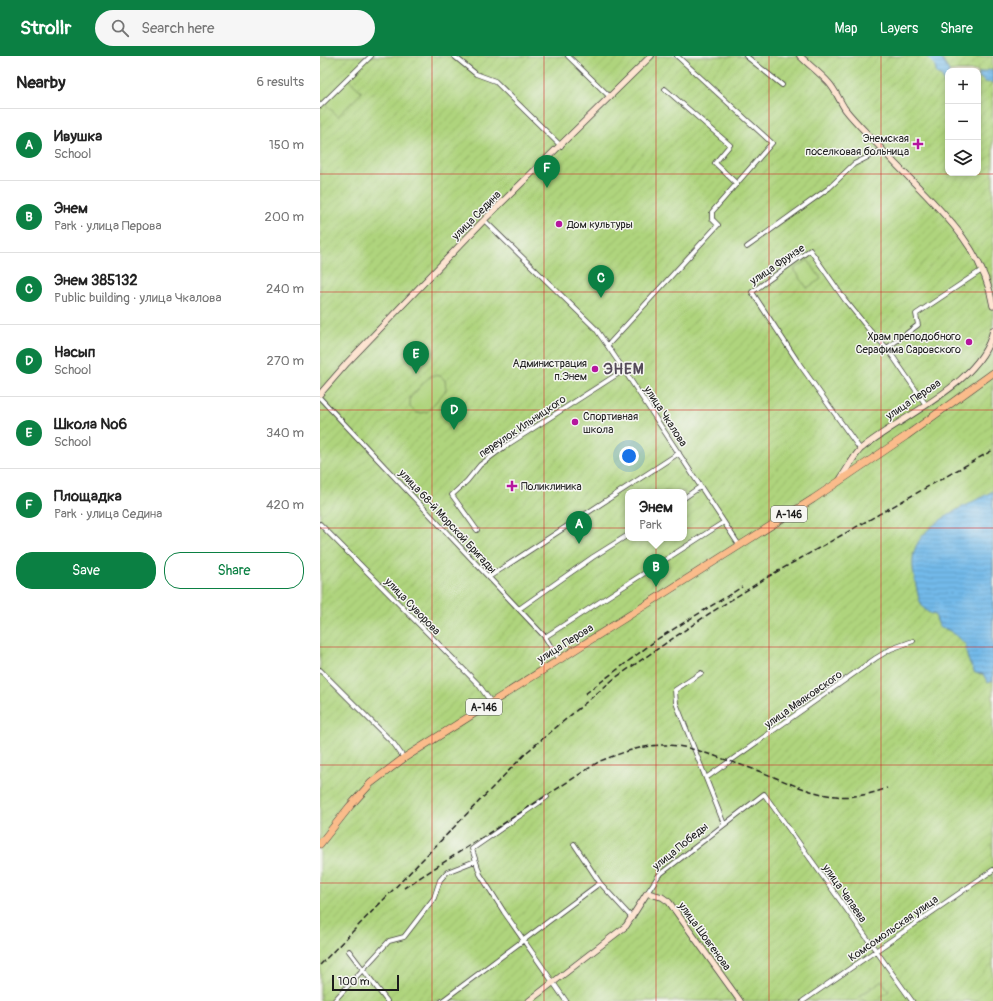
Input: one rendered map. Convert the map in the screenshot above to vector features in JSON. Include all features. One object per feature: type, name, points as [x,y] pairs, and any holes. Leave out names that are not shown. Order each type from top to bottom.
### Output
[{"type":"highway","name":"улица Перова","points":[[320,844],[350,806],[372,783],[404,758],[839,482],[993,373]]},
{"type":"street","points":[[320,106],[371,56]]},
{"type":"street","points":[[454,56],[476,74],[495,81],[561,146]]},
{"type":"street","points":[[568,56],[610,97]]},
{"type":"street","name":"улица Седина","points":[[320,394],[484,220],[651,56]]},
{"type":"street","points":[[608,345],[718,225],[712,219],[712,212],[772,143],[677,56]]},
{"type":"street","points":[[746,56],[782,85]]},
{"type":"street","points":[[800,56],[829,83],[845,109],[953,224],[982,270],[992,297],[993,306]]},
{"type":"street","points":[[664,89],[730,145],[715,163],[737,184]]},
{"type":"street","points":[[747,247],[829,188],[854,164],[882,150]]},
{"type":"street","name":"улица Чкалова","points":[[484,220],[596,329],[739,545]]},
{"type":"street","name":"улица Фрунзе","points":[[860,449],[798,362],[752,292],[810,250],[845,300],[871,332],[887,348],[926,405]]},
{"type":"street","points":[[887,348],[918,325],[916,314],[982,270]]},
{"type":"street","name":"улица Перова","points":[[839,482],[860,449],[949,389],[978,363],[985,353],[993,330]]},
{"type":"street","name":"переулок Ильницкого","points":[[477,530],[452,495],[467,481],[480,465],[504,447],[624,370]]},
{"type":"street","name":"улица 68-й Морской Бригады","points":[[320,394],[545,637],[560,660]]},
{"type":"street","points":[[489,577],[679,453]]},
{"type":"street","points":[[687,496],[700,487]]},
{"type":"street","name":"улица Перова","points":[[545,637],[724,522]]},
{"type":"street","name":"улица Суворова","points":[[320,524],[473,679],[491,702]]},
{"type":"street","points":[[519,609],[593,557],[625,537]]},
{"type":"street","name":"улица Маяковского","points":[[706,778],[876,658],[891,649],[913,641]]},
{"type":"street","points":[[320,670],[394,744],[404,758]]},
{"type":"street","points":[[701,673],[675,690],[676,703],[724,824]]},
{"type":"street","name":"улица Победы","points":[[529,1001],[626,926],[659,875],[764,794]]},
{"type":"street","name":"улица Чапаева","points":[[764,794],[912,1001]]},
{"type":"street","points":[[547,797],[472,849],[475,861],[484,880],[566,1001]]},
{"type":"street","points":[[574,844],[600,883],[632,918]]},
{"type":"street","points":[[334,1001],[342,990],[363,971],[389,941],[404,937],[434,898],[440,880],[447,872],[475,861]]},
{"type":"street","name":"Комсомольская улица","points":[[803,1001],[993,870]]},
{"type":"street","points":[[442,1001],[600,883]]},
{"type":"street","name":"улица Шовгенова","points":[[647,893],[662,896],[669,902],[740,1001]]},
{"type":"street","points":[[349,951],[387,1001]]},
{"type":"green space","name":"ЭНЕМ","points":[[320,56],[993,56],[993,1001],[320,1001]]},
{"type":"green space","points":[[348,79],[362,92],[338,116],[324,103]]},
{"type":"green space","points":[[808,260],[821,279],[807,288],[794,269]]},
{"type":"green space","points":[[434,375],[440,376],[445,380],[446,390],[427,412],[416,413],[410,407],[410,398],[428,378]]},
{"type":"green space","points":[[882,981],[889,991],[875,1001],[864,1001],[860,996]]},
{"type":"water","points":[[926,56],[940,56],[947,68],[945,68],[945,86],[942,77],[937,74],[934,64]]},
{"type":"water","points":[[993,69],[993,83],[985,82],[981,79],[981,72]]},
{"type":"water","points":[[993,491],[993,681],[988,683],[983,674],[975,673],[967,657],[966,645],[952,632],[939,626],[935,615],[931,614],[922,606],[914,574],[913,559],[916,547],[922,536],[932,526],[957,510]]},
{"type":"railway","points":[[320,965],[528,751],[615,678],[707,615],[771,575],[993,450]]},
{"type":"railway","points":[[585,694],[659,638],[742,587]]},
{"type":"railway","points":[[404,888],[600,761],[640,748],[656,745],[678,746],[715,756],[795,786],[824,794],[853,796],[869,794],[887,788]]},
{"type":"place","name":"Энемская поселковая больница","points":[[918,144]]},
{"type":"place","name":"Площадка","points":[[547,188]]},
{"type":"place","name":"Дом культуры","points":[[559,224]]},
{"type":"place","name":"Энем 385132","points":[[601,298]]},
{"type":"place","name":"Храм преподобного Серафима Саровского","points":[[969,342]]},
{"type":"place","name":"Администрация п.Энем","points":[[595,369]]},
{"type":"place","name":"Школа №6","points":[[416,374]]},
{"type":"place","name":"Спортивная школа","points":[[575,422]]},
{"type":"place","name":"Насып","points":[[454,430]]},
{"type":"place","name":"Поликлиника","points":[[512,486]]},
{"type":"place","name":"Ивушка","points":[[579,544]]},
{"type":"place","name":"Энем","points":[[656,587]]},
{"type":"district","name":"ЭНЕМ","points":[[624,369]]}]
